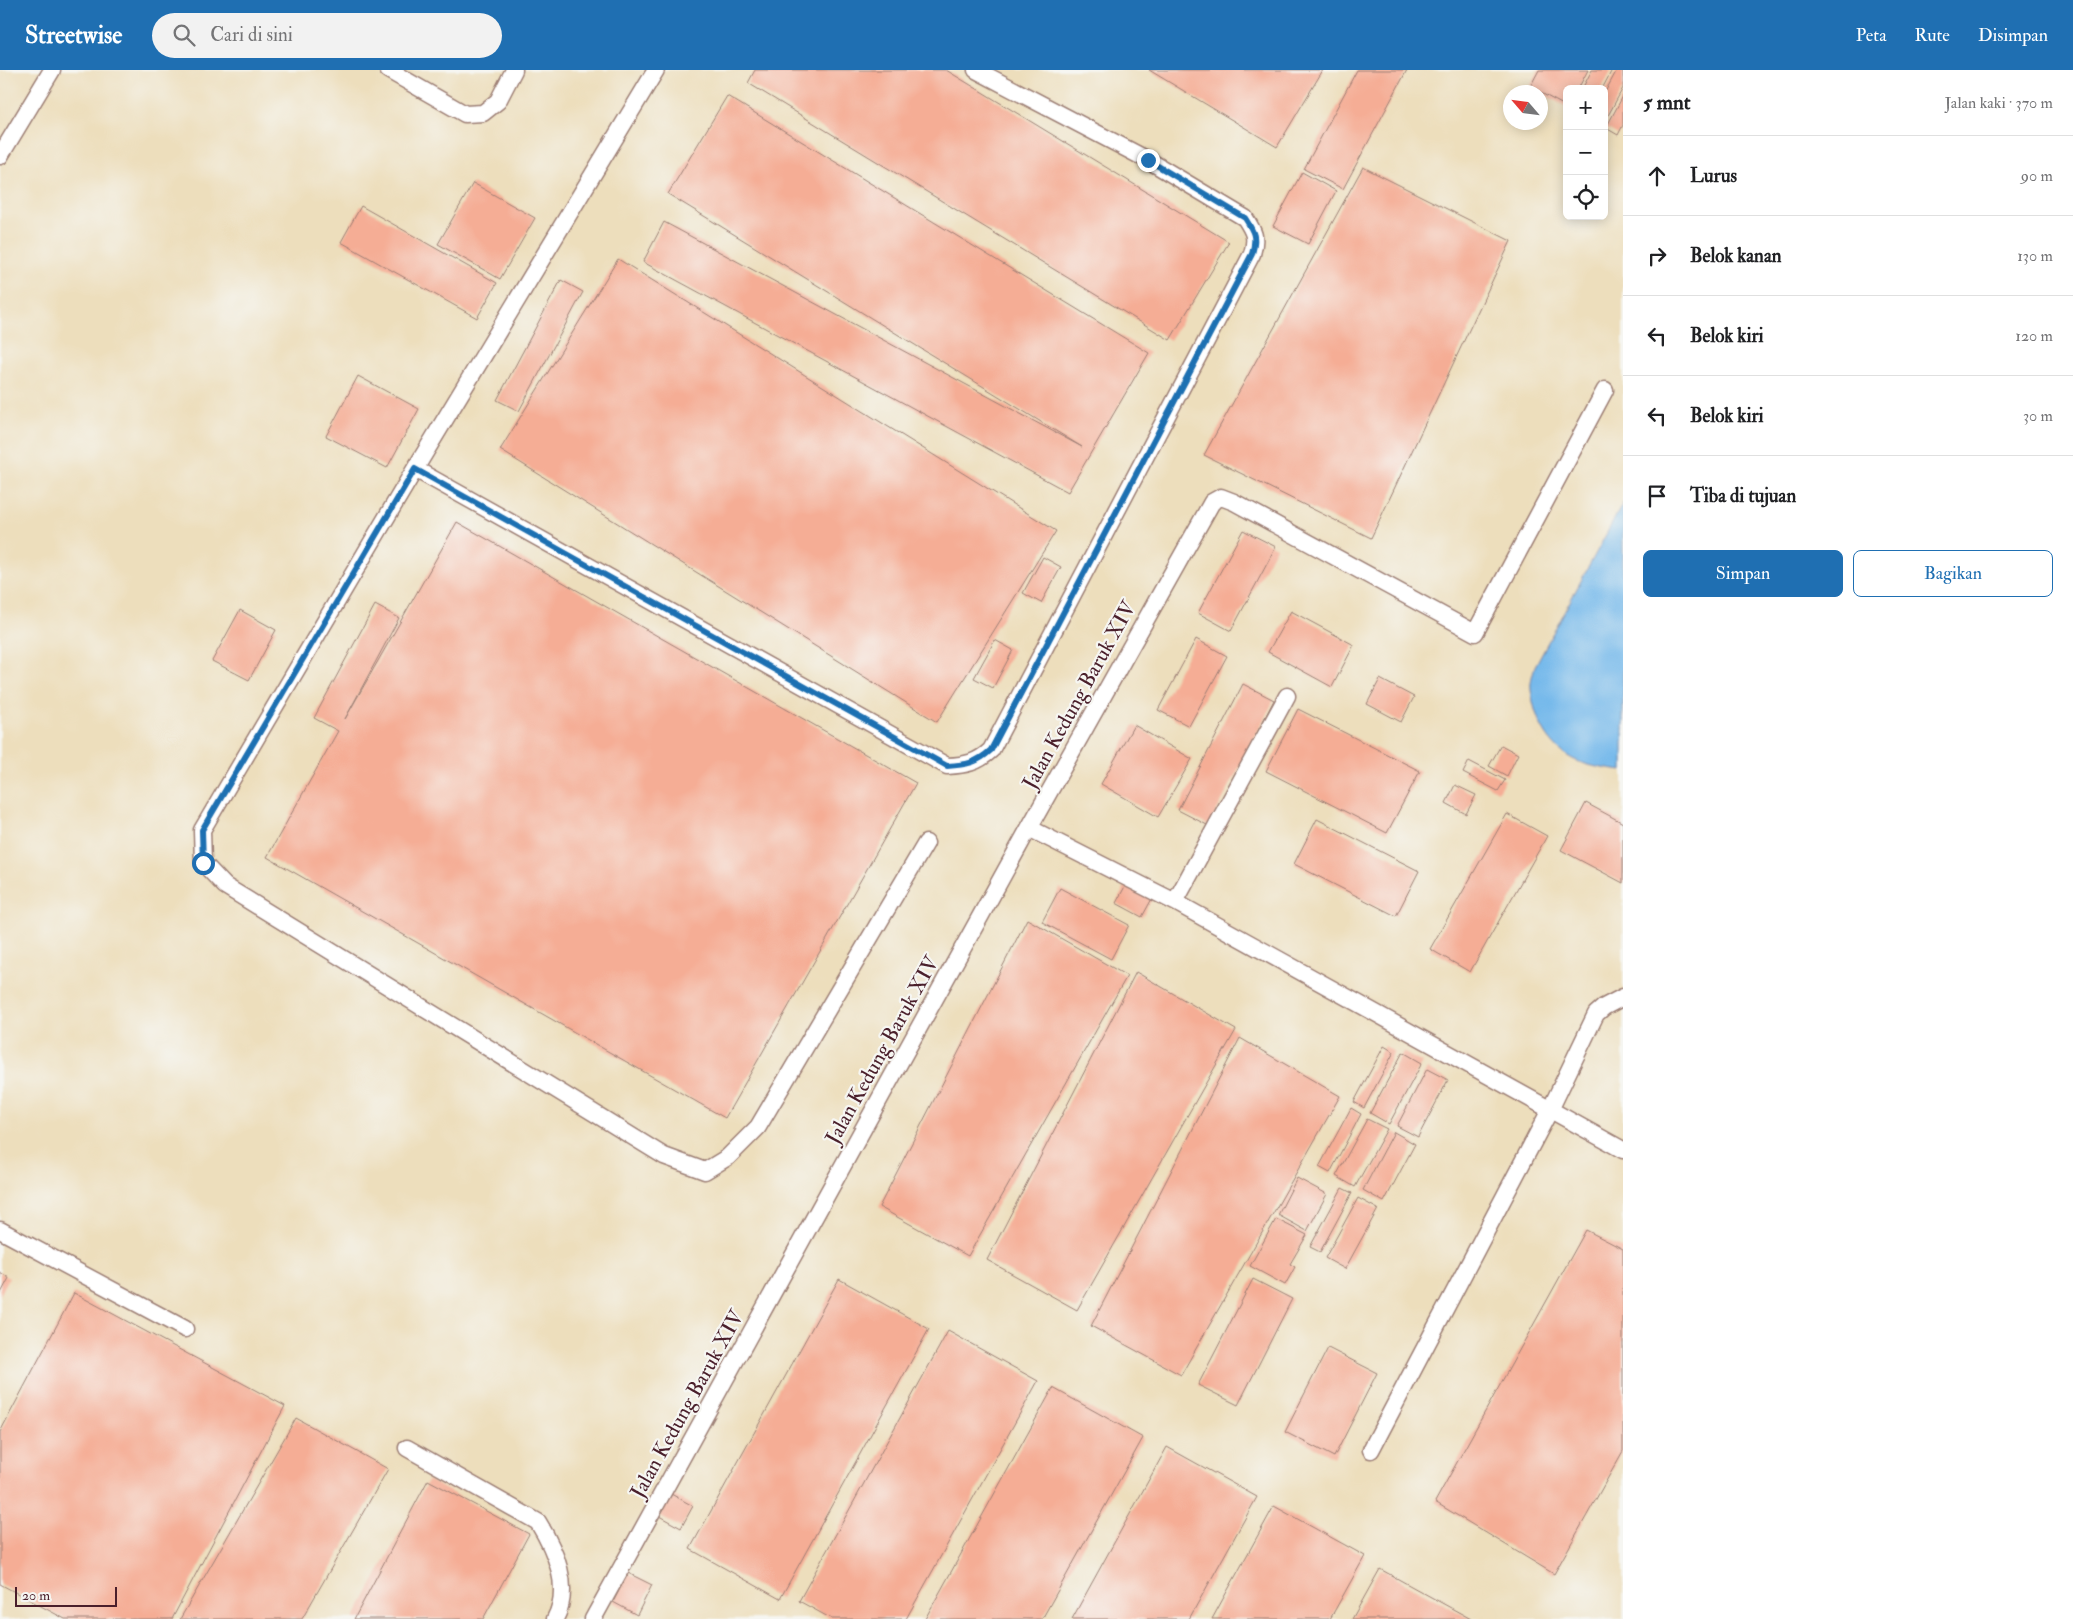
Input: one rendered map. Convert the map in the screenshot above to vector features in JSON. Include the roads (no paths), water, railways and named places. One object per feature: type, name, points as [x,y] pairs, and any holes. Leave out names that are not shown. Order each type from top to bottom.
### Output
[{"type":"lane","points":[[0,156],[52,70]]},
{"type":"lane","points":[[388,70],[465,114],[483,113],[498,101],[514,70]]},
{"type":"lane","points":[[656,70],[415,469],[202,830],[203,863],[225,886],[664,1156],[705,1171],[728,1157],[758,1127],[926,843]]},
{"type":"lane","points":[[415,469],[947,766],[962,765],[981,759],[991,750],[1252,254],[1256,241],[1245,218],[1148,160],[976,70]]},
{"type":"lane","name":"Jalan Kedung Baruk XIV","points":[[592,1619],[1029,828],[1212,502],[1222,497],[1234,502],[1474,633],[1605,390]]},
{"type":"lane","points":[[1174,902],[1287,696]]},
{"type":"lane","points":[[1029,828],[1174,902],[1623,1150]]},
{"type":"lane","points":[[1371,1450],[1550,1110],[1596,1014],[1604,1007],[1623,997]]},
{"type":"lane","points":[[0,1230],[185,1328]]},
{"type":"lane","points":[[407,1448],[538,1522],[559,1562],[562,1592],[555,1619]]},
{"type":"water","points":[[1623,503],[1623,771],[1582,763],[1567,756],[1558,749],[1539,722],[1531,686],[1535,666]]}]
